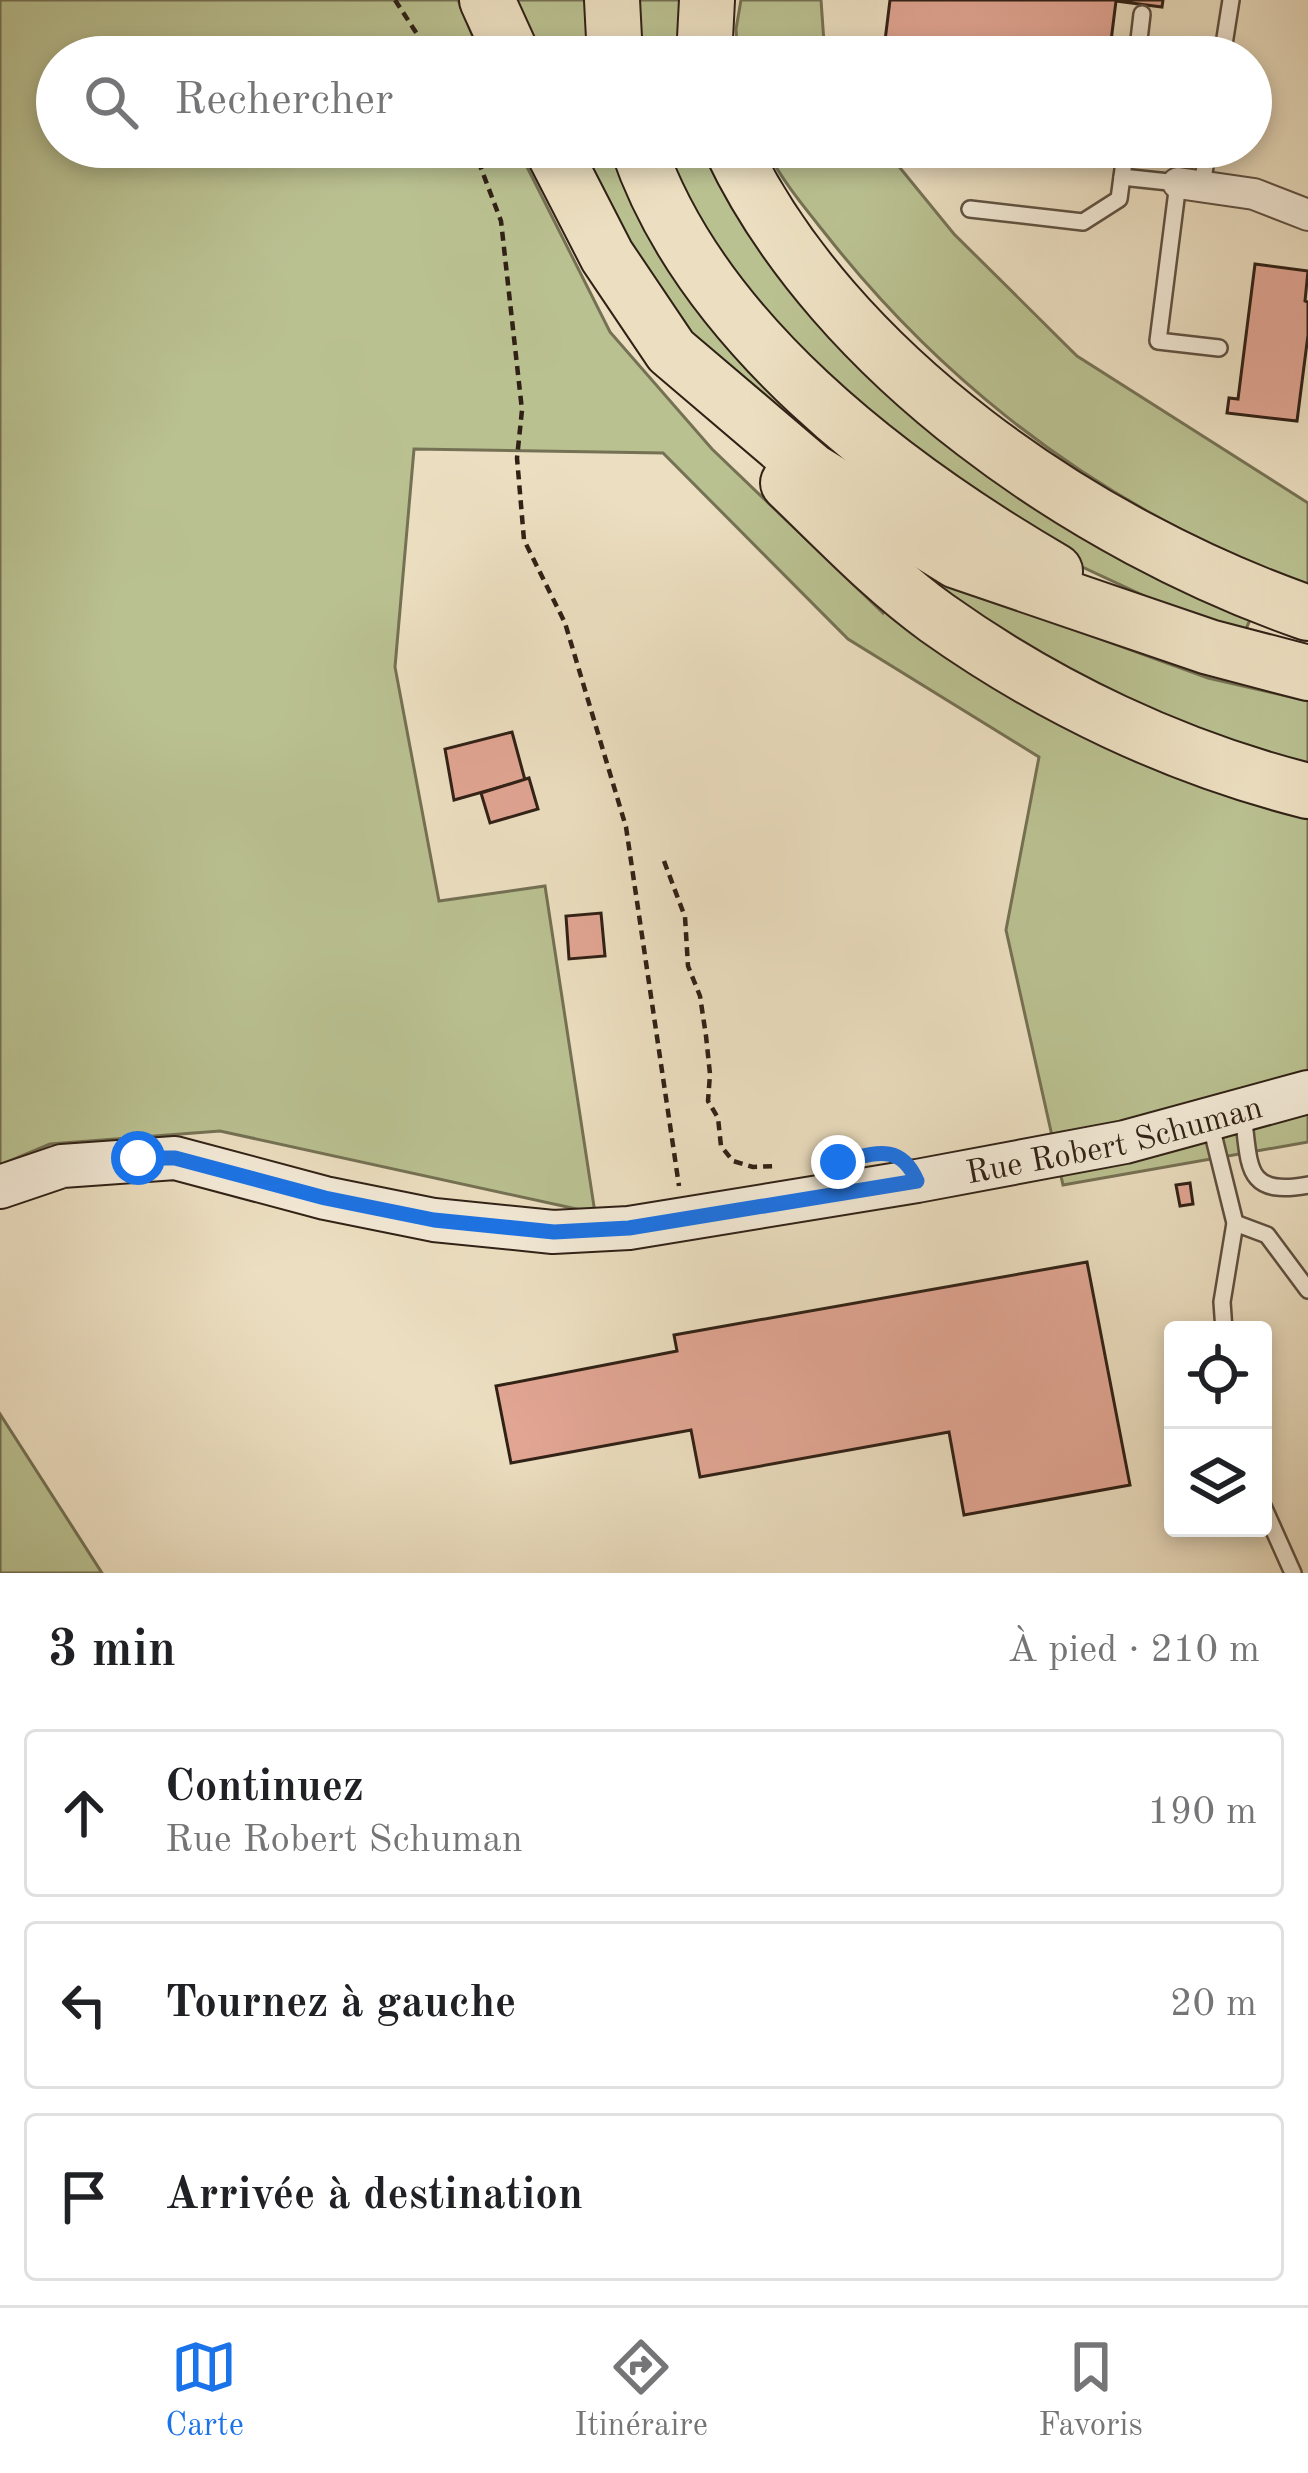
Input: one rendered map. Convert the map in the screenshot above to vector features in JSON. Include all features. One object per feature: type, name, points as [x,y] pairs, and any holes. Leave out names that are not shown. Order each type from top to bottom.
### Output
[{"type":"highway","points":[[487,0],[503,36]]},
{"type":"highway","points":[[612,0],[614,36]]},
{"type":"highway","points":[[705,36],[707,0]]},
{"type":"highway","points":[[562,168],[607,256],[671,351],[748,443],[859,552],[935,617],[1044,686],[1149,737],[1260,779],[1308,791]]},
{"type":"highway","points":[[648,168],[688,252],[756,337],[798,380],[915,481],[977,524],[1145,623]]},
{"type":"highway","points":[[743,168],[773,219],[832,298],[900,368],[978,434],[1141,542],[1308,613]]},
{"type":"highway","points":[[671,351],[812,471],[957,561],[1209,647],[1308,674]]},
{"type":"street","points":[[1190,184],[1254,194],[1308,215]]},
{"type":"street","name":"Rue Robert Schuman","points":[[0,1187],[62,1166],[175,1158],[325,1198],[434,1220],[554,1232],[629,1228],[1125,1142],[1308,1092]]},
{"type":"lane","points":[[1225,36],[1231,0]]},
{"type":"lane","points":[[1139,36],[1142,14]]},
{"type":"lane","points":[[970,209],[1083,222],[1120,199],[1123,168]]},
{"type":"lane","points":[[1198,168],[1190,184],[1158,341],[1219,347]]},
{"type":"lane","points":[[1122,177],[1190,184]]},
{"type":"lane","points":[[1226,1114],[1251,1173],[1273,1190],[1308,1185]]},
{"type":"lane","points":[[1223,1321],[1235,1223],[1226,1114]]},
{"type":"lane","points":[[1235,1223],[1268,1235],[1308,1290]]},
{"type":"lane","points":[[1272,1526],[1293,1573]]},
{"type":"path","points":[[395,0],[418,36]]},
{"type":"path","points":[[481,168],[500,220],[522,410],[517,458],[524,540],[565,623],[626,826],[680,1192]]},
{"type":"path","points":[[664,861],[685,917],[688,966],[700,996],[706,1036],[708,1101],[718,1118],[721,1145],[733,1161],[753,1167],[789,1165]]},
{"type":"green space","points":[[0,0],[458,0],[473,36],[36,36],[36,168],[528,168],[610,332],[712,449],[883,613],[915,563],[1046,619],[1208,678],[1308,701],[1308,1142],[1063,1185],[1006,930],[1039,757],[848,639],[663,453],[414,449],[395,667],[439,901],[545,886],[595,1213],[220,1131],[50,1144],[0,1165]]},
{"type":"green space","points":[[500,0],[590,0],[592,36],[516,36]]},
{"type":"green space","points":[[631,0],[692,0],[692,36],[633,36]]},
{"type":"green space","points":[[741,0],[821,0],[824,36],[736,36]]},
{"type":"green space","points":[[580,168],[620,168],[672,274],[869,478],[865,487],[686,337]]},
{"type":"green space","points":[[667,168],[732,168],[866,359],[1255,608],[1243,636],[1194,619],[1033,544],[924,466],[725,282]]},
{"type":"green space","points":[[900,168],[954,234],[1077,356],[1308,503],[1308,585],[1167,522],[1058,455],[1007,417],[912,332],[869,286],[778,171]]},
{"type":"green space","points":[[0,1414],[102,1573],[0,1573]]},
{"type":"building","points":[[890,0],[1163,0],[1162,7],[1116,1],[1112,36],[886,36]]},
{"type":"building","points":[[1255,264],[1308,271],[1308,335],[1297,421],[1227,413],[1229,398],[1238,399]]},
{"type":"building","points":[[512,732],[525,780],[454,800],[445,749]]},
{"type":"building","points":[[529,778],[538,809],[490,823],[481,793]]},
{"type":"building","points":[[601,913],[605,956],[569,959],[566,916]]},
{"type":"building","points":[[1190,1183],[1193,1204],[1180,1206],[1176,1185]]},
{"type":"building","points":[[1087,1262],[1130,1485],[964,1515],[949,1432],[700,1477],[691,1430],[511,1463],[496,1386],[677,1351],[674,1335]]},
{"type":"route","points":[[138,1158],[175,1158],[325,1198],[434,1220],[554,1232],[629,1228],[917,1181],[908,1162],[894,1154],[838,1162]]}]
